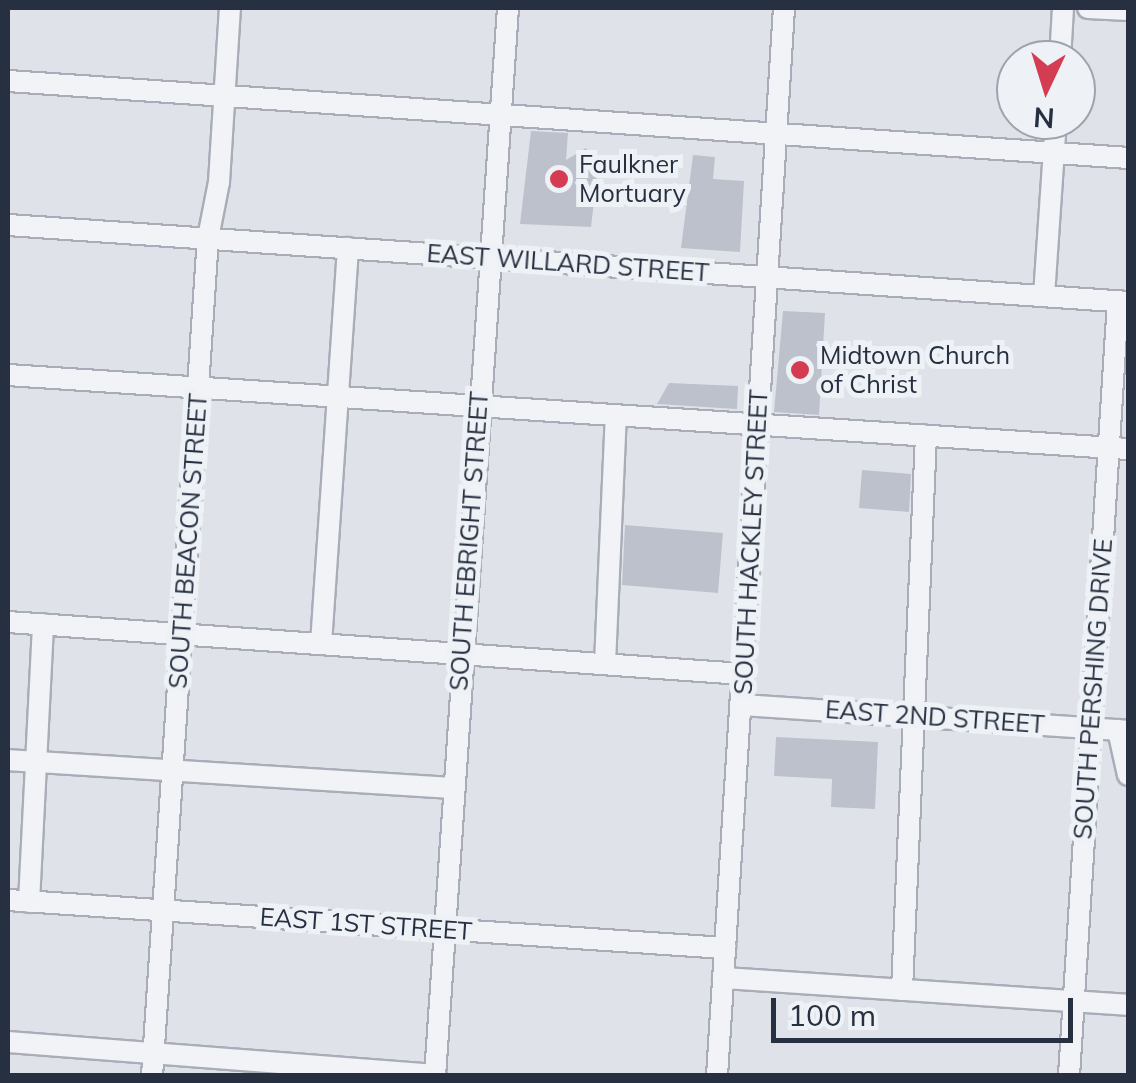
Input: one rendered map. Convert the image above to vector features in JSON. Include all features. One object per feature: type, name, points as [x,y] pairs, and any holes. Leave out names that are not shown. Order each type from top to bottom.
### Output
[{"type":"street","name":"SOUTH BEACON STREET","points":[[152,1076],[208,238],[230,8]]},
{"type":"street","name":"SOUTH EBRIGHT STREET","points":[[436,1075],[488,258],[508,8]]},
{"type":"street","name":"SOUTH HACKLEY STREET","points":[[718,1076],[784,8]]},
{"type":"street","points":[[1061,40],[1063,8]]},
{"type":"street","points":[[1088,8],[1128,10]]},
{"type":"street","points":[[8,81],[1128,158]]},
{"type":"street","points":[[1044,296],[1055,140]]},
{"type":"street","name":"EAST WILLARD STREET","points":[[8,225],[1123,302]]},
{"type":"street","points":[[322,644],[348,248]]},
{"type":"street","name":"SOUTH PERSHING DRIVE","points":[[1069,1076],[1091,728],[1118,449],[1123,302]]},
{"type":"street","points":[[8,375],[1118,449]]},
{"type":"street","points":[[604,664],[616,416]]},
{"type":"street","points":[[902,990],[926,436]]},
{"type":"street","points":[[8,622],[742,674]]},
{"type":"street","points":[[18,901],[34,762],[43,624]]},
{"type":"street","name":"EAST 2ND STREET","points":[[742,704],[1123,730]]},
{"type":"street","points":[[1123,730],[1128,775]]},
{"type":"street","points":[[8,760],[454,788]]},
{"type":"street","name":"EAST 1ST STREET","points":[[18,901],[726,948]]},
{"type":"street","points":[[723,978],[1128,1005]]},
{"type":"street","points":[[8,1042],[436,1075]]},
{"type":"building","name":"Faulkner Mortuary","points":[[531,131],[568,133],[566,160],[586,148],[598,168],[591,227],[520,224]]},
{"type":"building","points":[[693,155],[715,157],[713,179],[744,181],[740,252],[681,248]]},
{"type":"building","name":"Midtown Church of Christ","points":[[783,311],[825,313],[819,415],[774,412]]},
{"type":"building","points":[[669,383],[738,386],[737,409],[657,404]]},
{"type":"building","points":[[862,470],[911,474],[909,512],[859,508]]},
{"type":"building","points":[[625,525],[723,533],[718,593],[622,585]]},
{"type":"building","points":[[776,737],[878,742],[875,809],[831,807],[832,779],[774,776]]},
{"type":"place","name":"Faulkner Mortuary","points":[[559,179]]},
{"type":"place","name":"Midtown Church of Christ","points":[[800,370]]}]
